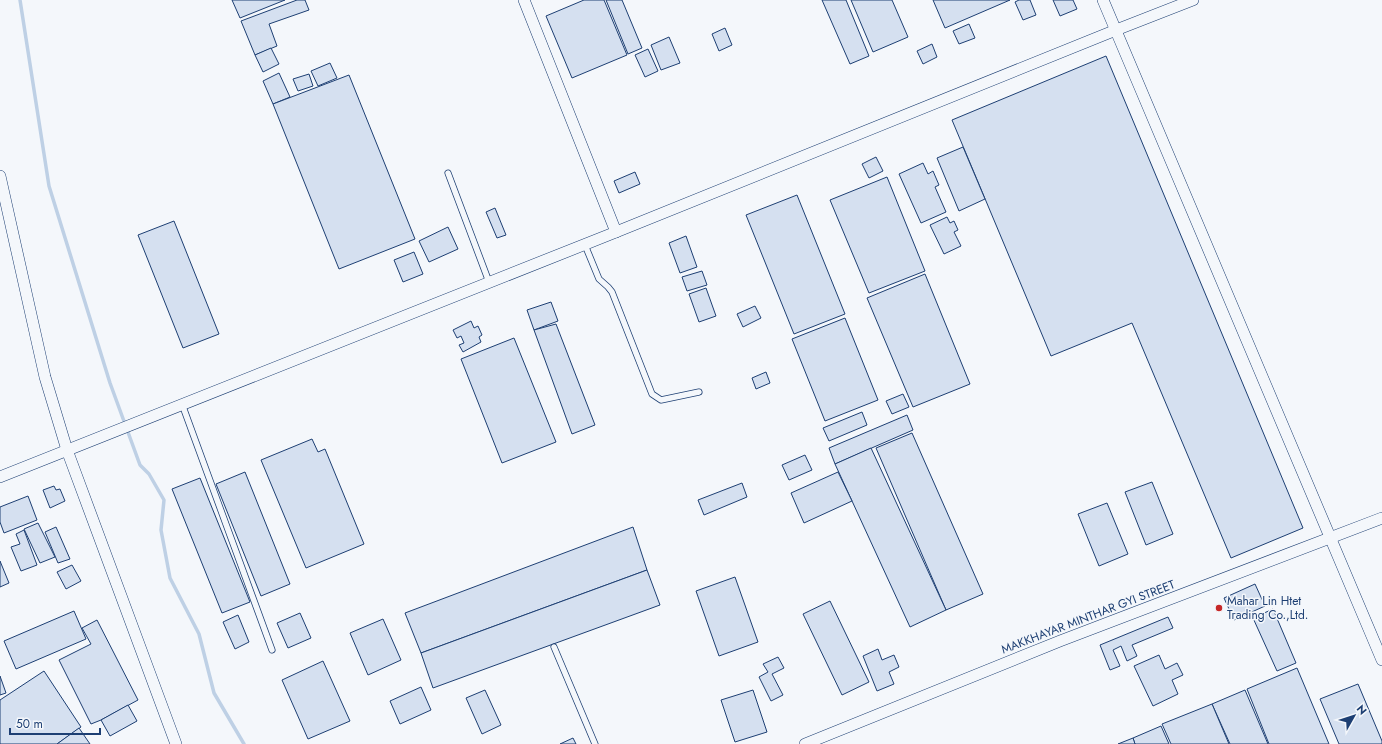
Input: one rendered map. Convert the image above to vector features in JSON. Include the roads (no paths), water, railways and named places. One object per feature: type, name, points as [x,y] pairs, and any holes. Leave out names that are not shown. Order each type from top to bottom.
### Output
[{"type":"street","points":[[524,0],[616,232]]},
{"type":"street","points":[[1103,0],[1382,660]]},
{"type":"street","points":[[0,477],[585,245],[1116,30],[1194,0]]},
{"type":"street","points":[[0,176],[45,377],[66,450],[176,744]]},
{"type":"street","name":"MAKKHAYAR MINTHAR GYI STREET","points":[[805,744],[1060,640],[1382,518]]},
{"type":"lane","points":[[448,173],[489,282]]},
{"type":"lane","points":[[585,245],[599,279],[612,292],[652,394],[661,400],[699,392]]},
{"type":"lane","points":[[182,404],[272,650]]},
{"type":"lane","points":[[554,647],[594,744]]},
{"type":"waterway","points":[[20,0],[49,186],[110,383],[140,465],[149,474],[164,500],[161,530],[170,578],[199,634],[214,693],[244,744]]},
{"type":"place","name":"Mahar Lin Htet Trading Co.,Ltd.","points":[[1219,608]]}]
